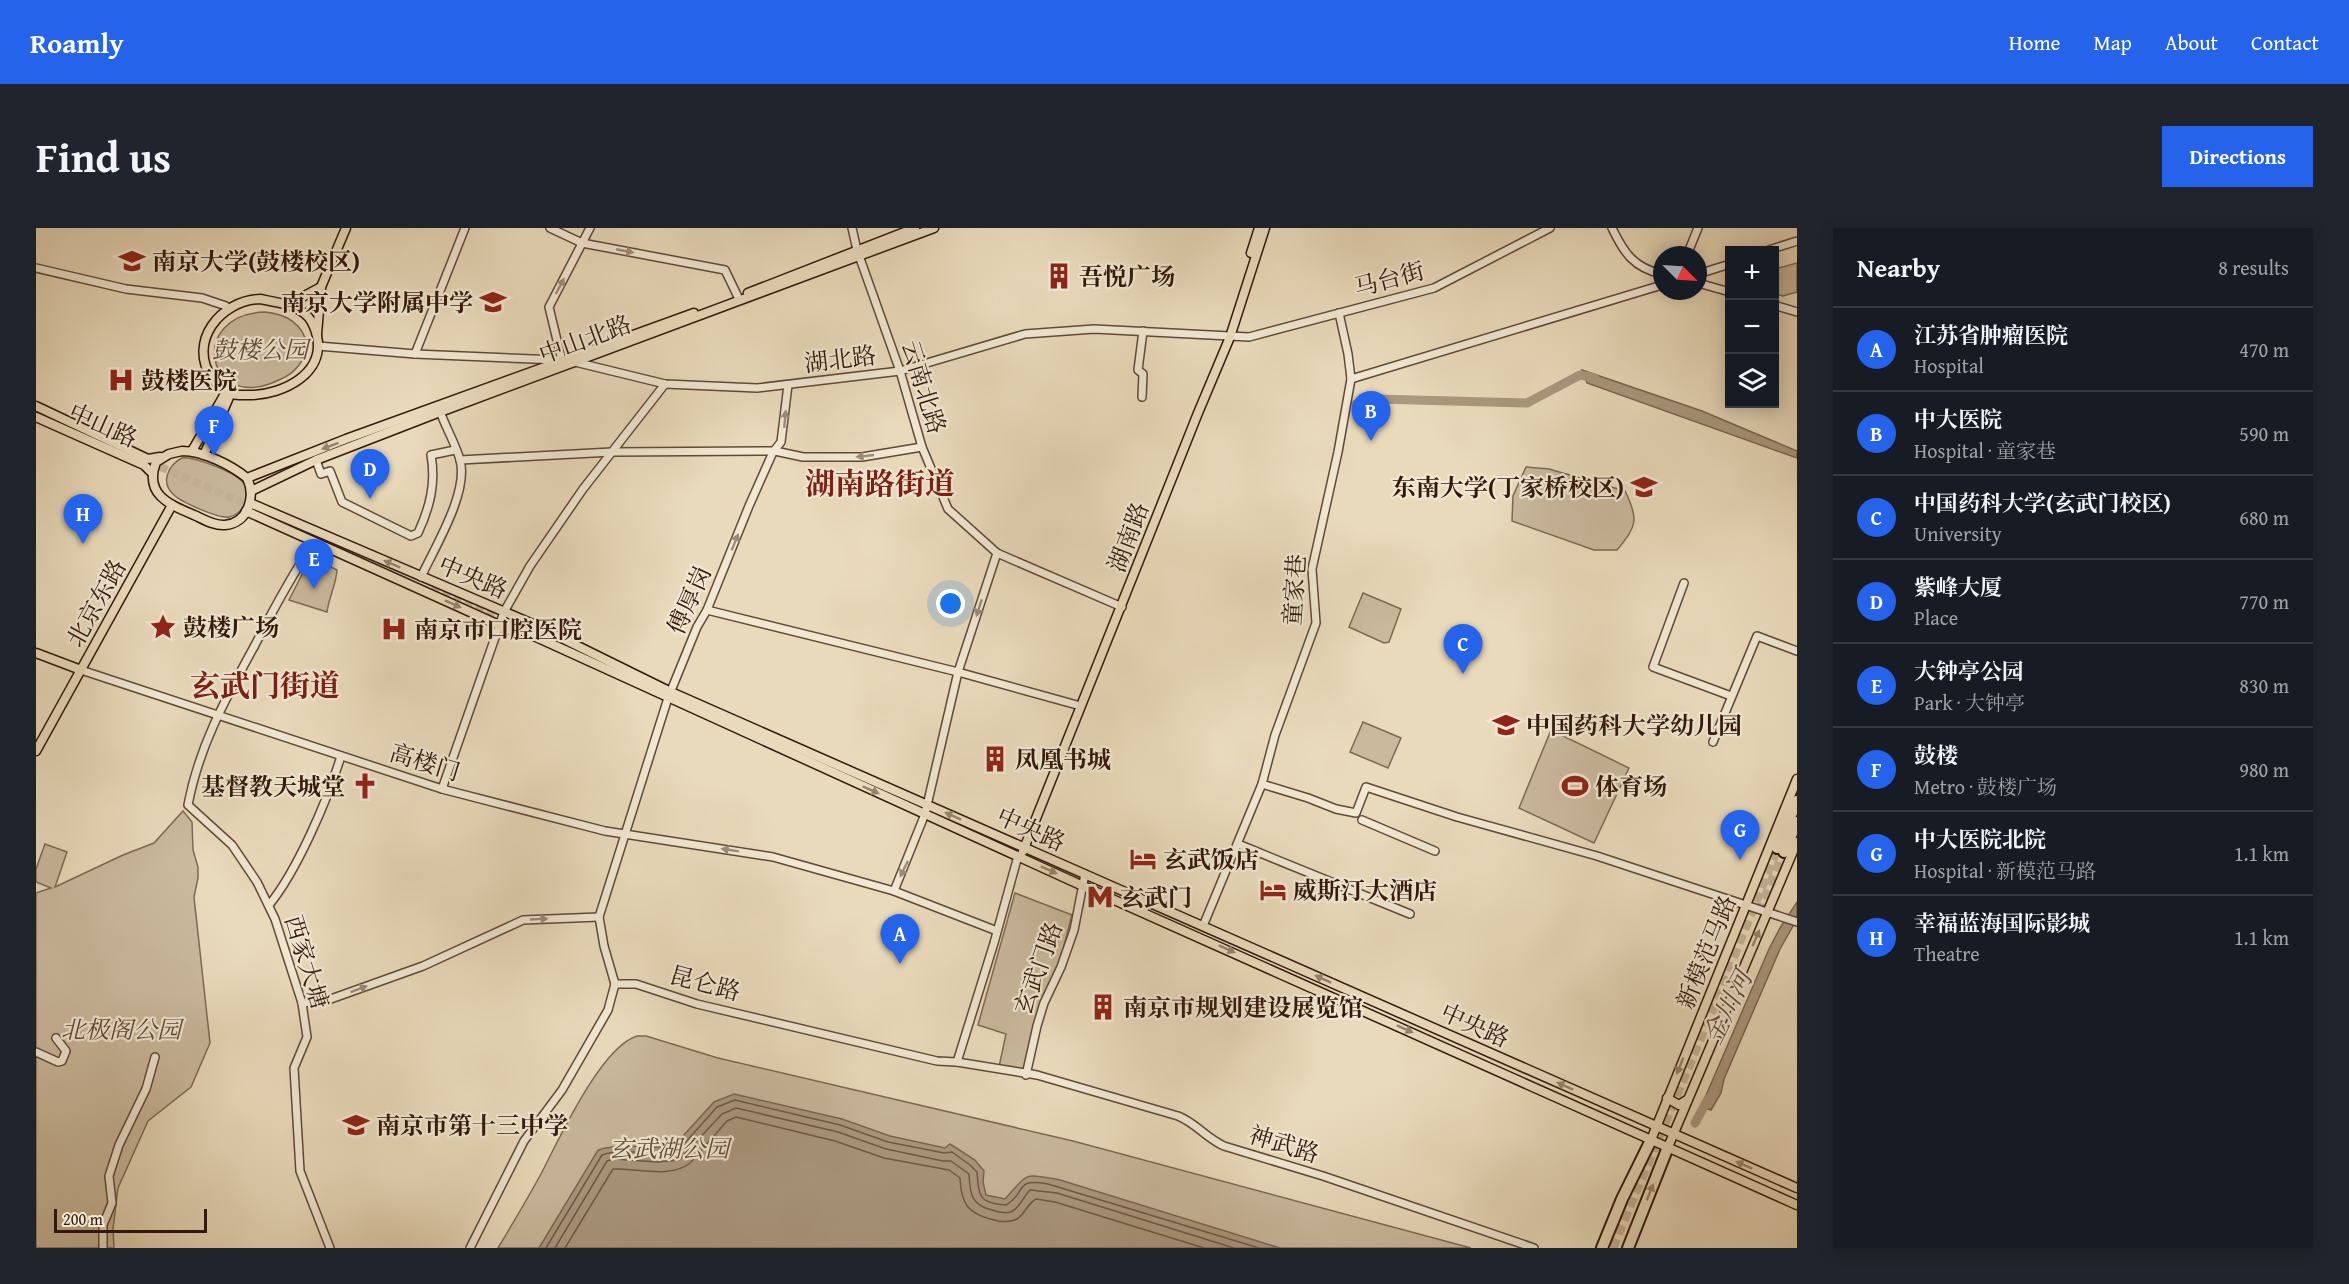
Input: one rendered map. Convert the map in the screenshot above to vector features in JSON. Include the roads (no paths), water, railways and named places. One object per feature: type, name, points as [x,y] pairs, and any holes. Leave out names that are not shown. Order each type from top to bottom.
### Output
[{"type":"highway","points":[[1797,801],[1781,850],[1797,822]]},
{"type":"highway","points":[[1602,1248],[1638,1163],[1651,1140]]},
{"type":"highway","points":[[1628,1248],[1668,1147]]},
{"type":"highway","points":[[1638,1163],[1658,1170]]},
{"type":"main road","points":[[317,335],[306,315],[287,305],[253,300],[219,316],[207,333],[203,355],[208,372],[218,386],[228,393],[262,395],[278,392],[305,374],[313,365],[318,346],[321,287],[346,228]]},
{"type":"main road","name":"中山北路","points":[[247,478],[578,362],[858,253],[915,228]]},
{"type":"main road","name":"中山北路","points":[[252,490],[316,460],[562,361],[771,284],[934,228]]},
{"type":"main road","name":"湖南路","points":[[1229,336],[1259,228]]},
{"type":"main road","name":"湖南路","points":[[1019,856],[1119,606],[1192,412],[1229,336],[1265,228]]},
{"type":"main road","points":[[287,305],[321,287]]},
{"type":"main road","points":[[192,451],[228,393]]},
{"type":"main road","points":[[204,455],[228,393]]},
{"type":"main road","points":[[36,406],[148,459],[182,451],[204,455],[247,478],[252,490],[248,507],[237,521],[222,525],[165,502],[158,493],[152,473],[156,462],[163,457]]},
{"type":"main road","name":"中山路","points":[[36,417],[135,460],[148,467],[152,473]]},
{"type":"main road","name":"北京东路","points":[[36,751],[172,505]]},
{"type":"main road","name":"中央路","points":[[248,507],[533,624],[670,695]]},
{"type":"main road","name":"中央路","points":[[248,507],[314,542],[533,640],[580,657],[928,805],[1797,1188]]},
{"type":"main road","name":"湖南路","points":[[1023,847],[1077,705],[1119,606]]},
{"type":"main road","name":"中央路","points":[[580,657],[513,624],[1083,886],[1797,1205]]},
{"type":"main road","points":[[36,653],[81,670]]},
{"type":"main road","name":"新模范马路","points":[[1651,1140],[1797,779]]},
{"type":"main road","name":"新模范马路","points":[[1668,1147],[1797,842]]},
{"type":"main road","points":[[1667,1098],[1679,1105],[1687,1100]]},
{"type":"street","points":[[415,354],[465,228]]},
{"type":"street","points":[[550,228],[582,243],[724,270],[738,297]]},
{"type":"street","points":[[562,361],[549,307],[590,228]]},
{"type":"street","name":"云南北路","points":[[852,228],[858,253],[900,371],[922,447],[948,509],[997,553],[1119,606]]},
{"type":"street","name":"马台街","points":[[1229,336],[1249,337],[1434,288],[1550,228]]},
{"type":"street","points":[[1612,228],[1630,259],[1653,272]]},
{"type":"street","points":[[1691,246],[1698,228]]},
{"type":"street","points":[[1779,247],[1797,241]]},
{"type":"street","points":[[1707,271],[1725,266]]},
{"type":"street","points":[[36,268],[126,289],[202,298],[226,306],[228,310]]},
{"type":"street","points":[[1707,286],[1725,291]]},
{"type":"street","points":[[1351,379],[1653,288]]},
{"type":"street","points":[[1779,307],[1797,312]]},
{"type":"street","name":"童家巷","points":[[1203,926],[1262,784],[1275,735],[1316,623],[1312,569],[1351,379],[1339,313]]},
{"type":"street","name":"湖北路","points":[[318,346],[415,354],[578,362],[665,384],[757,388],[900,371],[1025,334],[1094,330],[1229,336]]},
{"type":"street","points":[[1142,397],[1143,374],[1138,370],[1143,331]]},
{"type":"street","points":[[442,789],[504,612],[530,566],[584,489],[665,384]]},
{"type":"street","name":"傅厚岗","points":[[625,834],[670,695],[749,506],[781,442],[788,385]]},
{"type":"street","points":[[421,577],[458,494],[460,460],[439,409]]},
{"type":"street","points":[[460,460],[612,452],[775,451],[803,457],[862,457],[922,447]]},
{"type":"street","points":[[316,460],[321,474],[330,471],[342,502],[411,536],[418,533],[430,507],[434,478],[431,455],[455,450]]},
{"type":"street","points":[[217,715],[274,609],[314,542]]},
{"type":"street","points":[[894,891],[928,805],[958,672],[997,553]]},
{"type":"street","points":[[1684,583],[1653,667],[1731,696]]},
{"type":"street","points":[[707,610],[958,672],[1077,705]]},
{"type":"street","points":[[1713,742],[1757,636],[1797,651]]},
{"type":"street","name":"高楼门","points":[[81,670],[442,789],[625,834],[773,857],[894,891],[997,931]]},
{"type":"street","name":"西家大塘","points":[[217,715],[194,771],[188,805],[232,845],[257,882],[275,919],[302,1003],[307,1037],[294,1068],[300,1171],[330,1248]]},
{"type":"street","points":[[269,905],[277,895],[312,831],[341,756]]},
{"type":"street","points":[[1262,784],[1317,800],[1336,810],[1356,813],[1366,787],[1449,815],[1597,856],[1797,922]]},
{"type":"street","points":[[1362,820],[1435,851]]},
{"type":"street","points":[[470,1248],[524,1141],[562,1090],[608,1010],[615,984],[604,946],[599,916],[625,834]]},
{"type":"street","points":[[1238,844],[1410,914]]},
{"type":"street","points":[[957,1062],[1019,856]]},
{"type":"street","name":"玄武门路","points":[[1026,1075],[1044,1003],[1068,947],[1085,874]]},
{"type":"street","points":[[302,1003],[328,1000],[423,966],[523,920],[599,916]]},
{"type":"street","name":"昆仑路","points":[[615,984],[636,984],[697,1004],[937,1060],[957,1062]]},
{"type":"street","points":[[36,1052],[58,1062],[62,1061],[66,1051],[56,1038]]},
{"type":"street","points":[[103,1248],[103,1226],[112,1203],[109,1176],[119,1145],[146,1089],[155,1056]]},
{"type":"street","name":"神武路","points":[[957,1062],[1037,1075],[1178,1116],[1192,1122],[1210,1139],[1224,1146],[1323,1176],[1534,1248]]},
{"type":"water","points":[[1582,370],[1702,411],[1797,451],[1797,458],[1587,383]]},
{"type":"water","points":[[1797,902],[1797,919],[1780,949],[1724,1079],[1721,1093],[1711,1110],[1701,1107],[1769,949]]},
{"type":"water","points":[[734,1094],[842,1119],[890,1136],[945,1148],[950,1144],[975,1160],[984,1171],[983,1182],[986,1195],[1005,1199],[1023,1179],[1032,1176],[1060,1180],[1280,1248],[539,1248],[598,1150],[626,1146],[673,1147],[714,1102]]},
{"type":"waterway","points":[[1356,404],[1377,399],[1527,403],[1580,375],[1595,378]]},
{"type":"waterway","name":"金川河","points":[[1695,1123],[1708,1099]]},
{"type":"tunnel","points":[[149,462],[253,507]]},
{"type":"tunnel","points":[[433,585],[515,621]]},
{"type":"tunnel","points":[[1612,1248],[1777,848]]},
{"type":"tunnel","points":[[1759,913],[1784,852]]},
{"type":"place","name":"南京大学(鼓楼校区)","points":[[132,261]]},
{"type":"place","name":"吾悦广场","points":[[1059,276]]},
{"type":"place","name":"南京大学附属中学","points":[[493,302]]},
{"type":"place","name":"鼓楼医院","points":[[121,380]]},
{"type":"place","name":"中大医院","points":[[1371,441]]},
{"type":"place","name":"鼓楼","points":[[214,456]]},
{"type":"place","name":"东南大学(丁家桥校区)","points":[[1644,487]]},
{"type":"place","name":"紫峰大厦","points":[[370,499]]},
{"type":"place","name":"幸福蓝海国际影城","points":[[83,544]]},
{"type":"place","name":"大钟亭公园","points":[[314,589]]},
{"type":"place","name":"鼓楼广场","points":[[163,627]]},
{"type":"place","name":"南京市口腔医院","points":[[394,629]]},
{"type":"place","name":"中国药科大学(玄武门校区)","points":[[1463,674]]},
{"type":"place","name":"中国药科大学幼儿园","points":[[1506,725]]},
{"type":"place","name":"凤凰书城","points":[[995,759]]},
{"type":"place","name":"基督教天城堂","points":[[365,786]]},
{"type":"place","name":"体育场","points":[[1575,786]]},
{"type":"place","name":"玄武饭店","points":[[1143,859]]},
{"type":"place","name":"中大医院北院","points":[[1740,860]]},
{"type":"place","name":"威斯汀大酒店","points":[[1273,890]]},
{"type":"place","name":"玄武门","points":[[1100,897]]},
{"type":"place","name":"江苏省肿瘤医院","points":[[900,964]]},
{"type":"place","name":"南京市规划建设展览馆","points":[[1103,1007]]},
{"type":"place","name":"南京市第十三中学","points":[[356,1125]]},
{"type":"district","name":"湖南路街道","points":[[880,483]]},
{"type":"district","name":"玄武门街道","points":[[265,685]]},
{"type":"park label","name":"鼓楼公园","points":[[260,349]]},
{"type":"park label","name":"北极阁公园","points":[[121,1029]]},
{"type":"park label","name":"玄武湖公园","points":[[669,1148]]}]
